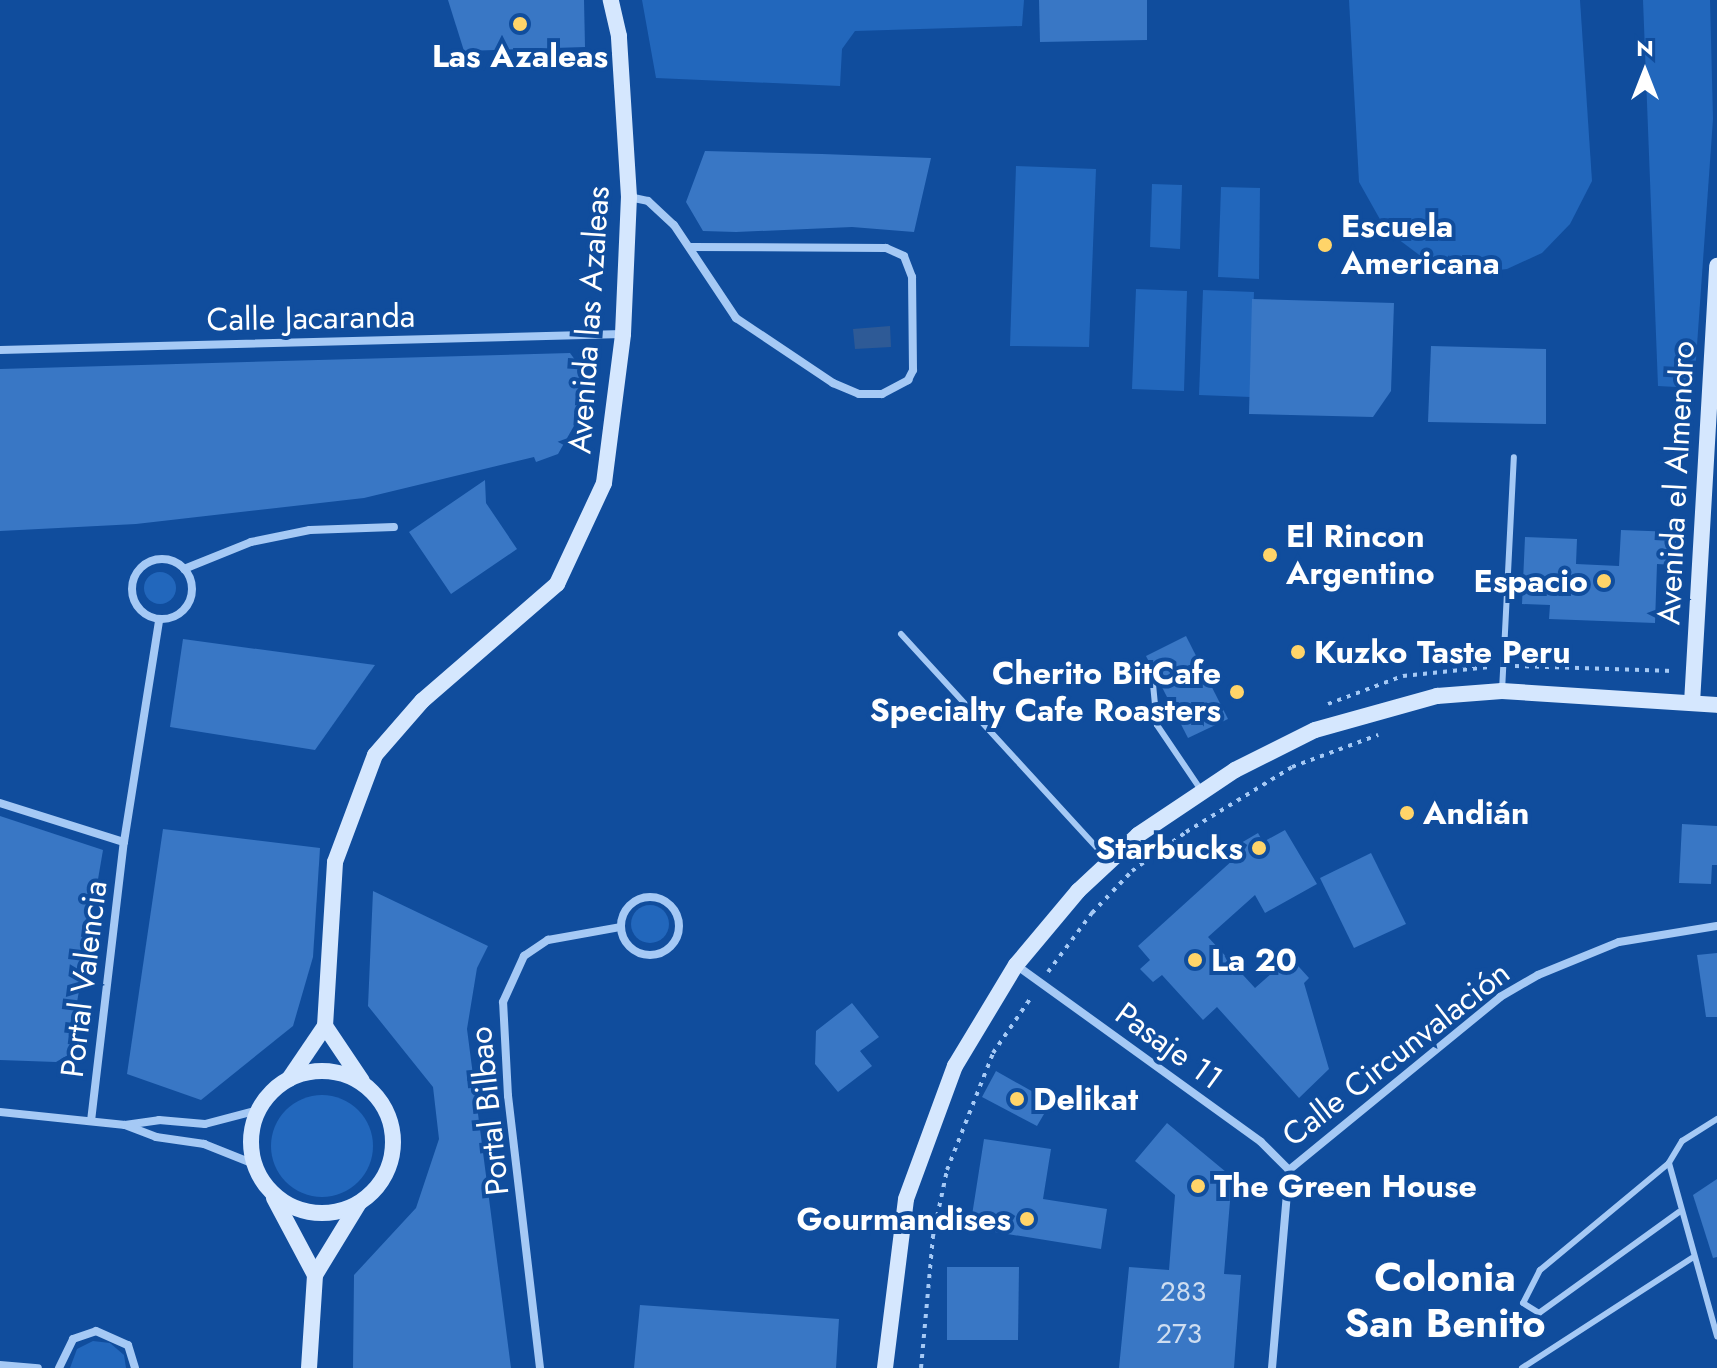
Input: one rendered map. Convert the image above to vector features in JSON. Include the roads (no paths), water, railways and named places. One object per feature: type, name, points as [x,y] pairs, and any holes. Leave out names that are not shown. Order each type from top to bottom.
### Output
[{"type":"street","name":"Avenida las Azaleas","points":[[325,1026],[335,862],[366,774],[388,736],[422,701],[535,607],[566,570],[604,483],[623,334],[629,197],[619,36],[611,0]]},
{"type":"street","points":[[629,197],[648,201],[691,247],[736,318],[833,383],[859,394],[882,394],[908,380],[913,370],[912,277],[904,256],[886,248],[691,247]]},
{"type":"street","name":"Avenida el Almendro","points":[[1692,703],[1717,266]]},
{"type":"street","name":"Calle Jacaranda","points":[[0,350],[623,334]]},
{"type":"street","points":[[184,569],[251,542],[310,530],[394,527]]},
{"type":"street","points":[[161,559],[184,569],[192,581],[191,600],[178,615],[159,620],[134,603],[136,573],[161,559]]},
{"type":"street","name":"Portal Valencia","points":[[91,1121],[124,842],[159,620]]},
{"type":"street","points":[[885,1368],[896,1251],[922,1144],[972,1031],[1016,965],[1109,861],[1201,790],[1339,721],[1437,696],[1502,691],[1717,705]]},
{"type":"street","points":[[0,803],[124,842]]},
{"type":"street","points":[[649,897],[671,905],[679,926],[675,942],[654,956],[631,949],[620,927],[628,906],[649,897]]},
{"type":"street","name":"Calle Circunvalación","points":[[1289,1170],[1500,997],[1538,975],[1619,942],[1717,926]]},
{"type":"street","name":"Portal Bilbao","points":[[540,1368],[508,1096],[503,1002],[524,956],[548,940],[620,927]]},
{"type":"street","name":"Pasaje 11","points":[[1016,965],[1261,1142],[1289,1170]]},
{"type":"street","points":[[309,1368],[315,1275],[359,1203],[382,1181],[393,1152],[390,1120],[325,1026],[289,1079],[258,1110],[251,1131],[254,1164],[315,1275]]},
{"type":"street","points":[[289,1079],[322,1071],[366,1086]]},
{"type":"street","points":[[125,1125],[159,1120],[205,1124],[258,1110]]},
{"type":"street","points":[[0,1112],[125,1125],[156,1137],[212,1147],[254,1164]]},
{"type":"street","points":[[1272,1368],[1289,1170]]},
{"type":"street","points":[[271,1193],[288,1205],[319,1214],[359,1203]]},
{"type":"street","points":[[59,1368],[73,1339],[96,1331],[128,1345],[135,1368]]},
{"type":"street","points":[[0,1365],[38,1368]]},
{"type":"lane","points":[[1502,691],[1514,457]]},
{"type":"lane","points":[[901,634],[1109,861]]},
{"type":"lane","points":[[1152,674],[1157,725],[1201,790]]},
{"type":"lane","points":[[1679,1212],[1539,1313],[1523,1303],[1540,1270],[1669,1163],[1682,1141],[1717,1119]]},
{"type":"lane","points":[[1669,1163],[1679,1212],[1717,1336]]},
{"type":"lane","points":[[1522,1368],[1692,1258]]},
{"type":"place","name":"Las Azaleas","points":[[520,24]]},
{"type":"place","name":"Escuela Americana","points":[[1325,245]]},
{"type":"place","name":"El Rincon Argentino","points":[[1270,555]]},
{"type":"place","name":"Espacio","points":[[1604,581]]},
{"type":"place","name":"Kuzko Taste Peru","points":[[1298,652]]},
{"type":"place","name":"Cherito BitCafe Specialty Cafe Roasters","points":[[1237,692]]},
{"type":"place","name":"Andián","points":[[1407,813]]},
{"type":"place","name":"Starbucks","points":[[1259,848]]},
{"type":"place","name":"La 20","points":[[1195,960]]},
{"type":"place","name":"Delikat","points":[[1017,1099]]},
{"type":"place","name":"The Green House","points":[[1198,1186]]},
{"type":"place","name":"Gourmandises","points":[[1027,1219]]},
{"type":"district","name":"Colonia San Benito","points":[[1445,1300]]}]
